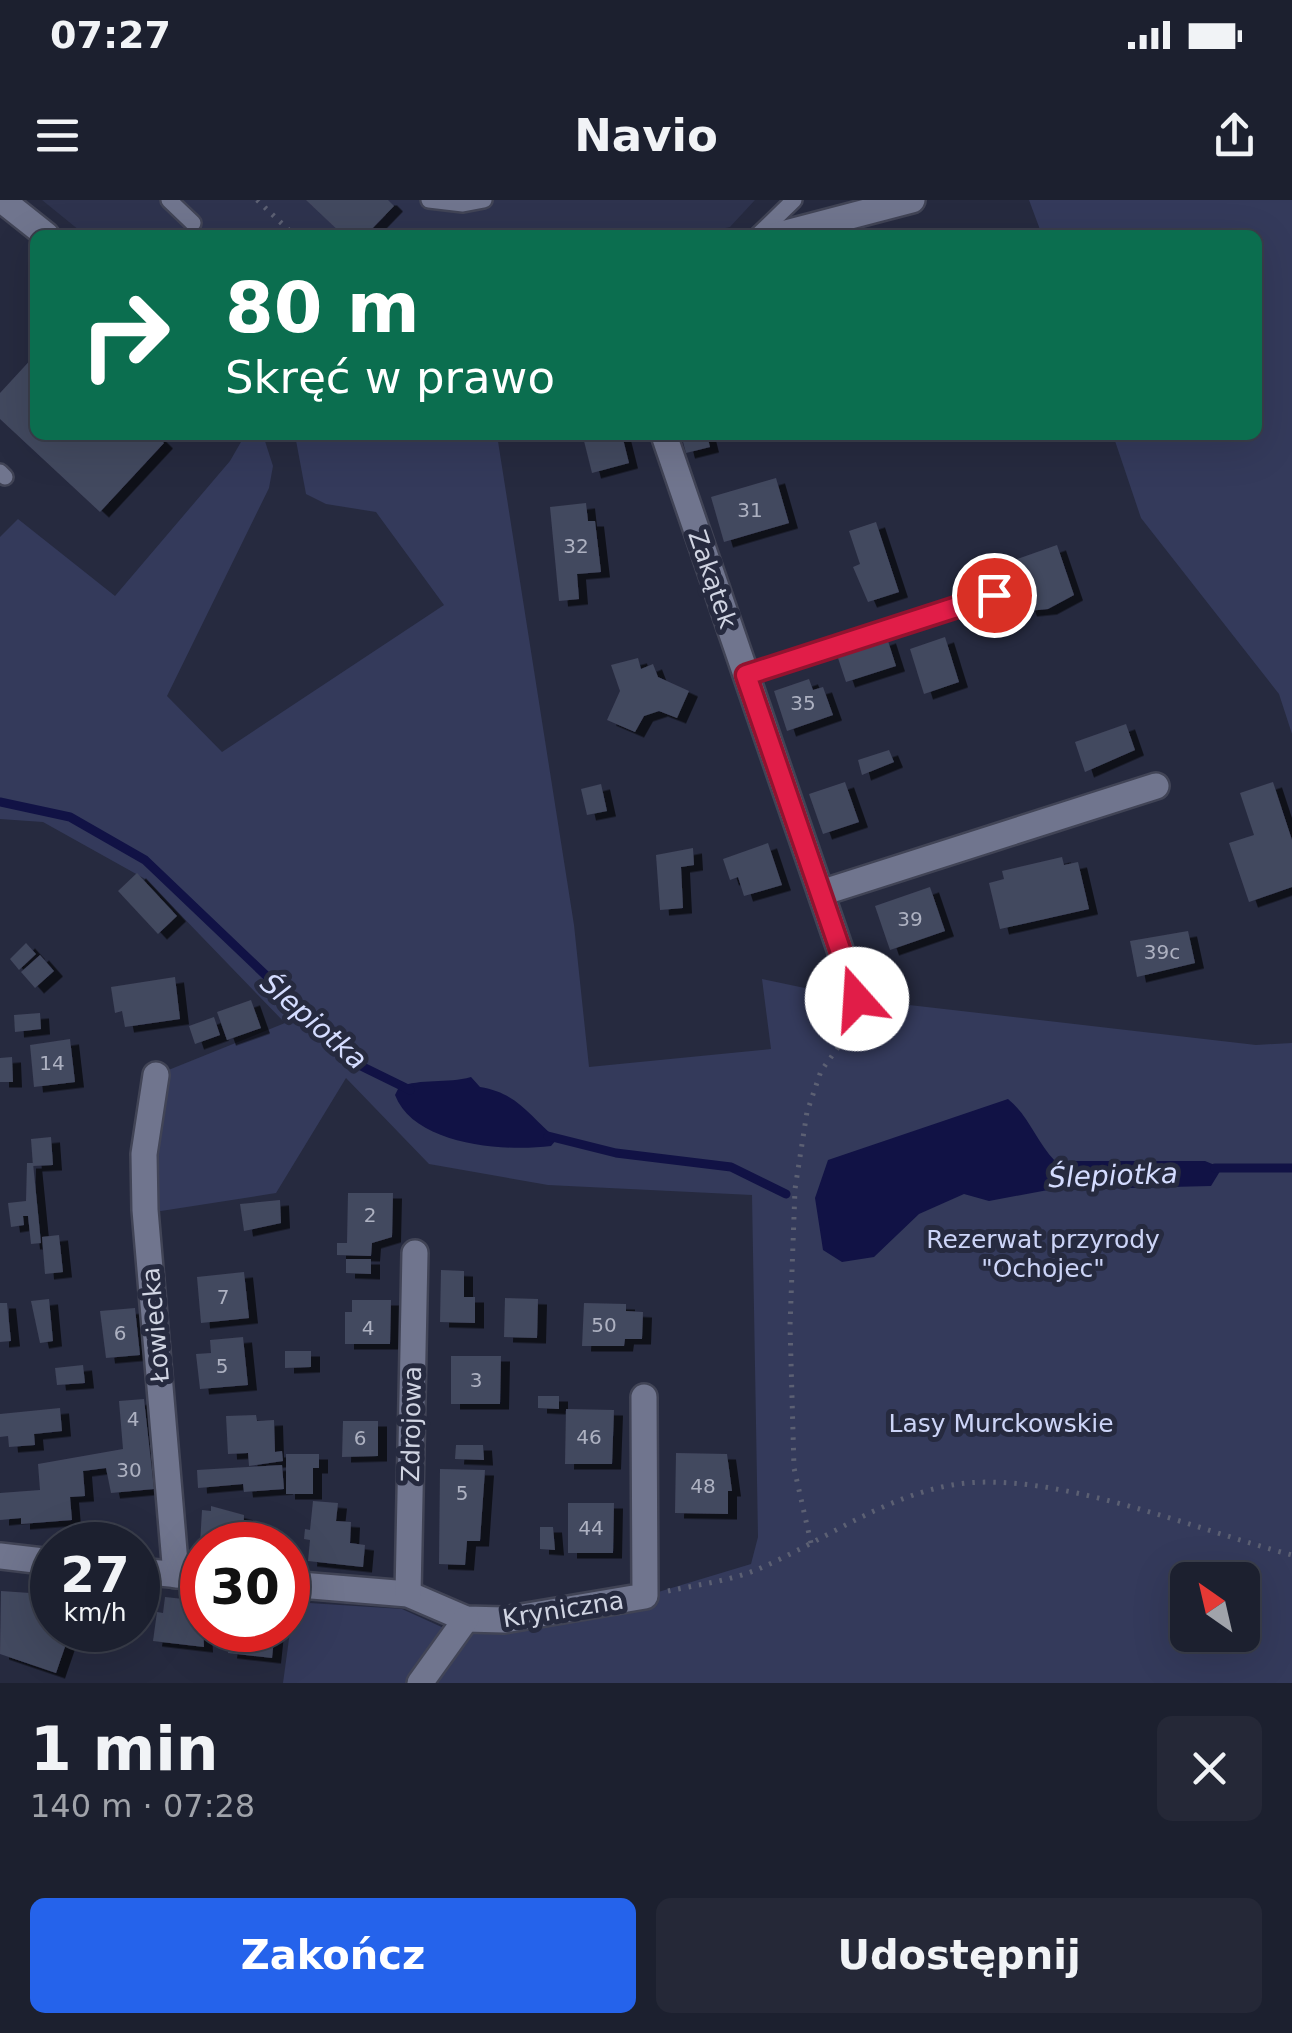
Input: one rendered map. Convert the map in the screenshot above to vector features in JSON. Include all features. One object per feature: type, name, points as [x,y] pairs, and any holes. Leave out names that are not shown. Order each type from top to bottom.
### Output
[{"type":"street","points":[[2,200],[40,230]]},
{"type":"street","points":[[797,230],[912,200]]},
{"type":"street","name":"Zakątek","points":[[666,440],[857,999]]},
{"type":"street","points":[[821,894],[1156,786]]},
{"type":"street","name":"Łowiecka","points":[[156,1075],[144,1154],[145,1210],[176,1575]]},
{"type":"street","name":"Zdrojowa","points":[[408,1594],[415,1254]]},
{"type":"street","name":"Kryniczna","points":[[310,1586],[408,1594],[466,1619],[504,1620],[645,1596],[644,1397]]},
{"type":"street","points":[[0,1556],[30,1559]]},
{"type":"street","points":[[160,1573],[180,1575]]},
{"type":"street","points":[[420,1683],[466,1619]]},
{"type":"lane","points":[[170,200],[193,223]]},
{"type":"lane","points":[[429,200],[463,204],[484,200]]},
{"type":"lane","points":[[763,230],[794,200]]},
{"type":"lane","points":[[746,675],[994,595]]},
{"type":"path","points":[[257,200],[289,230]]},
{"type":"path","points":[[811,1543],[794,1468],[790,1376],[795,1189],[807,1112],[821,1071],[842,1042],[857,999]]},
{"type":"path","points":[[645,1596],[753,1572],[874,1512],[950,1485],[996,1482],[1115,1501],[1292,1555]]},
{"type":"shaded area","points":[[42,200],[755,200],[730,227],[717,230],[79,230]]},
{"type":"green space","points":[[1029,200],[1292,200],[1292,734],[1279,694],[1141,518],[1115,440],[1262,440],[1262,230],[1040,230]]},
{"type":"green space","points":[[242,440],[265,440],[273,466],[269,488],[167,696],[222,752],[444,605],[376,512],[326,504],[306,494],[296,440],[498,440],[574,925],[589,1067],[771,1049],[762,979],[857,999],[1256,1045],[1292,1043],[1292,1683],[420,1683],[466,1619],[645,1596],[751,1564],[758,1537],[752,1195],[548,1185],[429,1164],[346,1078],[276,1193],[161,1211],[145,1210],[156,1075],[285,1023],[147,880],[43,822],[0,819],[0,537],[18,519],[115,596],[230,461]]},
{"type":"green space","points":[[310,1603],[402,1609],[446,1629],[407,1683],[283,1683],[287,1652],[310,1652]]},
{"type":"water","points":[[471,1077],[480,1087],[514,1100],[557,1139],[551,1146],[531,1148],[462,1142],[421,1125],[405,1112],[395,1095],[399,1087],[407,1084]]},
{"type":"water","points":[[1008,1099],[1055,1161],[1205,1161],[1222,1168],[1211,1186],[1048,1190],[989,1201],[964,1194],[919,1214],[874,1257],[842,1262],[823,1250],[815,1198],[828,1160]]},
{"type":"building","points":[[306,200],[388,200],[394,206],[371,230],[338,230]]},
{"type":"building","points":[[30,360],[30,440],[164,443],[100,512],[0,419],[0,393]]},
{"type":"building","points":[[623,440],[629,463],[592,473],[584,441]]},
{"type":"building","points":[[683,440],[708,440],[710,447],[686,453]]},
{"type":"building","points":[[776,478],[789,523],[724,542],[711,497]]},
{"type":"building","points":[[586,503],[588,521],[595,521],[601,572],[577,574],[579,599],[559,601],[550,507]]},
{"type":"building","points":[[876,522],[899,592],[868,602],[853,567],[860,564],[849,531]]},
{"type":"building","points":[[1057,545],[1074,595],[1048,609],[1028,611],[1023,596],[1015,599],[1012,590],[1001,594],[992,568]]},
{"type":"building","points":[[945,637],[959,682],[924,694],[910,649]]},
{"type":"building","points":[[887,638],[896,666],[846,682],[837,655]]},
{"type":"building","points":[[638,658],[641,669],[653,664],[658,677],[689,691],[677,718],[659,711],[644,716],[635,732],[607,720],[620,691],[611,665]]},
{"type":"building","points":[[809,679],[813,690],[823,687],[833,715],[787,731],[774,691]]},
{"type":"building","points":[[1126,724],[1135,750],[1085,772],[1075,742]]},
{"type":"building","points":[[889,750],[894,762],[862,775],[858,760]]},
{"type":"building","points":[[845,782],[859,822],[823,834],[809,794]]},
{"type":"building","points":[[1273,782],[1292,840],[1292,887],[1249,902],[1229,843],[1254,835],[1240,793]]},
{"type":"building","points":[[601,784],[607,811],[587,815],[581,789]]},
{"type":"building","points":[[768,843],[782,885],[744,896],[738,877],[730,880],[723,859]]},
{"type":"building","points":[[693,848],[694,865],[681,867],[683,908],[660,910],[656,855]]},
{"type":"building","points":[[1062,857],[1064,865],[1078,862],[1089,909],[1000,929],[989,883],[1004,879],[1002,871]]},
{"type":"building","points":[[137,873],[177,916],[158,934],[118,891]]},
{"type":"building","points":[[930,887],[945,931],[890,950],[875,906]]},
{"type":"building","points":[[1188,931],[1195,963],[1137,977],[1130,941]]},
{"type":"building","points":[[26,943],[36,954],[19,970],[10,959]]},
{"type":"building","points":[[40,955],[54,971],[35,988],[21,972]]},
{"type":"building","points":[[175,977],[180,1019],[125,1027],[122,1011],[115,1013],[111,987]]},
{"type":"building","points":[[251,1000],[261,1028],[227,1040],[217,1012]]},
{"type":"building","points":[[40,1013],[41,1029],[15,1032],[14,1015]]},
{"type":"building","points":[[214,1017],[220,1035],[195,1044],[189,1026]]},
{"type":"building","points":[[70,1039],[75,1082],[34,1087],[30,1045]]},
{"type":"building","points":[[12,1057],[13,1082],[0,1082],[0,1058]]},
{"type":"building","points":[[51,1137],[53,1165],[33,1166],[31,1139]]},
{"type":"building","points":[[27,1163],[33,1163],[41,1243],[31,1244],[28,1216],[23,1216],[24,1225],[11,1227],[8,1203],[26,1201]]},
{"type":"building","points":[[348,1193],[393,1193],[392,1237],[372,1243],[371,1256],[337,1255],[337,1243],[347,1243]]},
{"type":"building","points":[[280,1200],[281,1223],[244,1231],[240,1204]]},
{"type":"building","points":[[59,1235],[63,1272],[45,1274],[42,1237]]},
{"type":"building","points":[[346,1259],[371,1259],[371,1274],[346,1273]]},
{"type":"building","points":[[441,1270],[464,1271],[464,1297],[475,1297],[475,1323],[440,1322]]},
{"type":"building","points":[[244,1272],[249,1318],[201,1323],[197,1277]]},
{"type":"building","points":[[505,1298],[538,1299],[537,1338],[504,1337]]},
{"type":"building","points":[[49,1299],[53,1341],[40,1343],[31,1301]]},
{"type":"building","points":[[352,1300],[391,1300],[390,1344],[345,1344],[345,1312],[352,1312]]},
{"type":"building","points":[[0,1303],[7,1303],[11,1341],[0,1342]]},
{"type":"building","points":[[584,1303],[626,1304],[626,1311],[643,1312],[642,1339],[625,1339],[624,1346],[582,1346]]},
{"type":"building","points":[[135,1308],[140,1355],[106,1358],[100,1311]]},
{"type":"building","points":[[243,1337],[248,1385],[200,1389],[196,1354],[211,1353],[210,1340]]},
{"type":"building","points":[[285,1351],[311,1351],[311,1367],[285,1368]]},
{"type":"building","points":[[451,1356],[501,1356],[500,1404],[451,1404]]},
{"type":"building","points":[[83,1365],[85,1383],[57,1385],[55,1368]]},
{"type":"building","points":[[538,1396],[559,1396],[559,1409],[538,1408]]},
{"type":"building","points":[[144,1399],[154,1489],[111,1493],[106,1468],[83,1471],[85,1496],[70,1497],[72,1520],[21,1524],[21,1518],[0,1520],[0,1493],[40,1490],[38,1464],[123,1449],[119,1401]]},
{"type":"building","points":[[60,1408],[62,1431],[34,1434],[35,1445],[9,1447],[8,1436],[0,1437],[0,1414]]},
{"type":"building","points":[[566,1409],[614,1410],[612,1464],[565,1464]]},
{"type":"building","points":[[256,1415],[257,1421],[274,1420],[275,1452],[282,1451],[283,1461],[249,1466],[248,1453],[228,1454],[226,1416]]},
{"type":"building","points":[[343,1421],[378,1421],[378,1456],[342,1457]]},
{"type":"building","points":[[456,1445],[483,1445],[484,1460],[455,1459]]},
{"type":"building","points":[[676,1453],[727,1454],[732,1491],[728,1491],[728,1514],[675,1513]]},
{"type":"building","points":[[286,1454],[319,1454],[319,1468],[313,1468],[313,1494],[286,1494]]},
{"type":"building","points":[[282,1465],[284,1489],[244,1492],[243,1484],[198,1488],[197,1470]]},
{"type":"building","points":[[440,1469],[485,1470],[480,1541],[467,1541],[465,1565],[439,1564]]},
{"type":"building","points":[[313,1501],[338,1503],[336,1521],[351,1522],[350,1543],[365,1545],[363,1567],[310,1561]]},
{"type":"building","points":[[568,1503],[614,1503],[613,1553],[568,1553]]},
{"type":"building","points":[[211,1506],[244,1515],[244,1522],[201,1522],[202,1510],[211,1511]]},
{"type":"building","points":[[540,1527],[553,1527],[555,1550],[540,1549]]},
{"type":"building","points":[[1,1591],[30,1593],[30,1652],[63,1652],[56,1673],[0,1654]]},
{"type":"building","points":[[165,1597],[180,1599],[180,1644],[160,1642],[160,1612],[163,1613]]},
{"type":"building","points":[[228,1652],[273,1652],[272,1658]]},
{"type":"waterway","name":"Ślepiotka","points":[[0,802],[70,817],[145,860],[361,1066],[410,1090]]},
{"type":"waterway","name":"Ślepiotka","points":[[548,1136],[616,1153],[731,1167],[786,1194]]},
{"type":"waterway","name":"Ślepiotka","points":[[1215,1168],[1292,1168]]},
{"type":"route","points":[[857,999],[746,675],[994,595]]},
{"type":"park label","name":"Rezerwat przyrody \"Ochojec\"","points":[[1043,1254]]},
{"type":"park label","name":"Lasy Murckowskie","points":[[1001,1423]]}]
